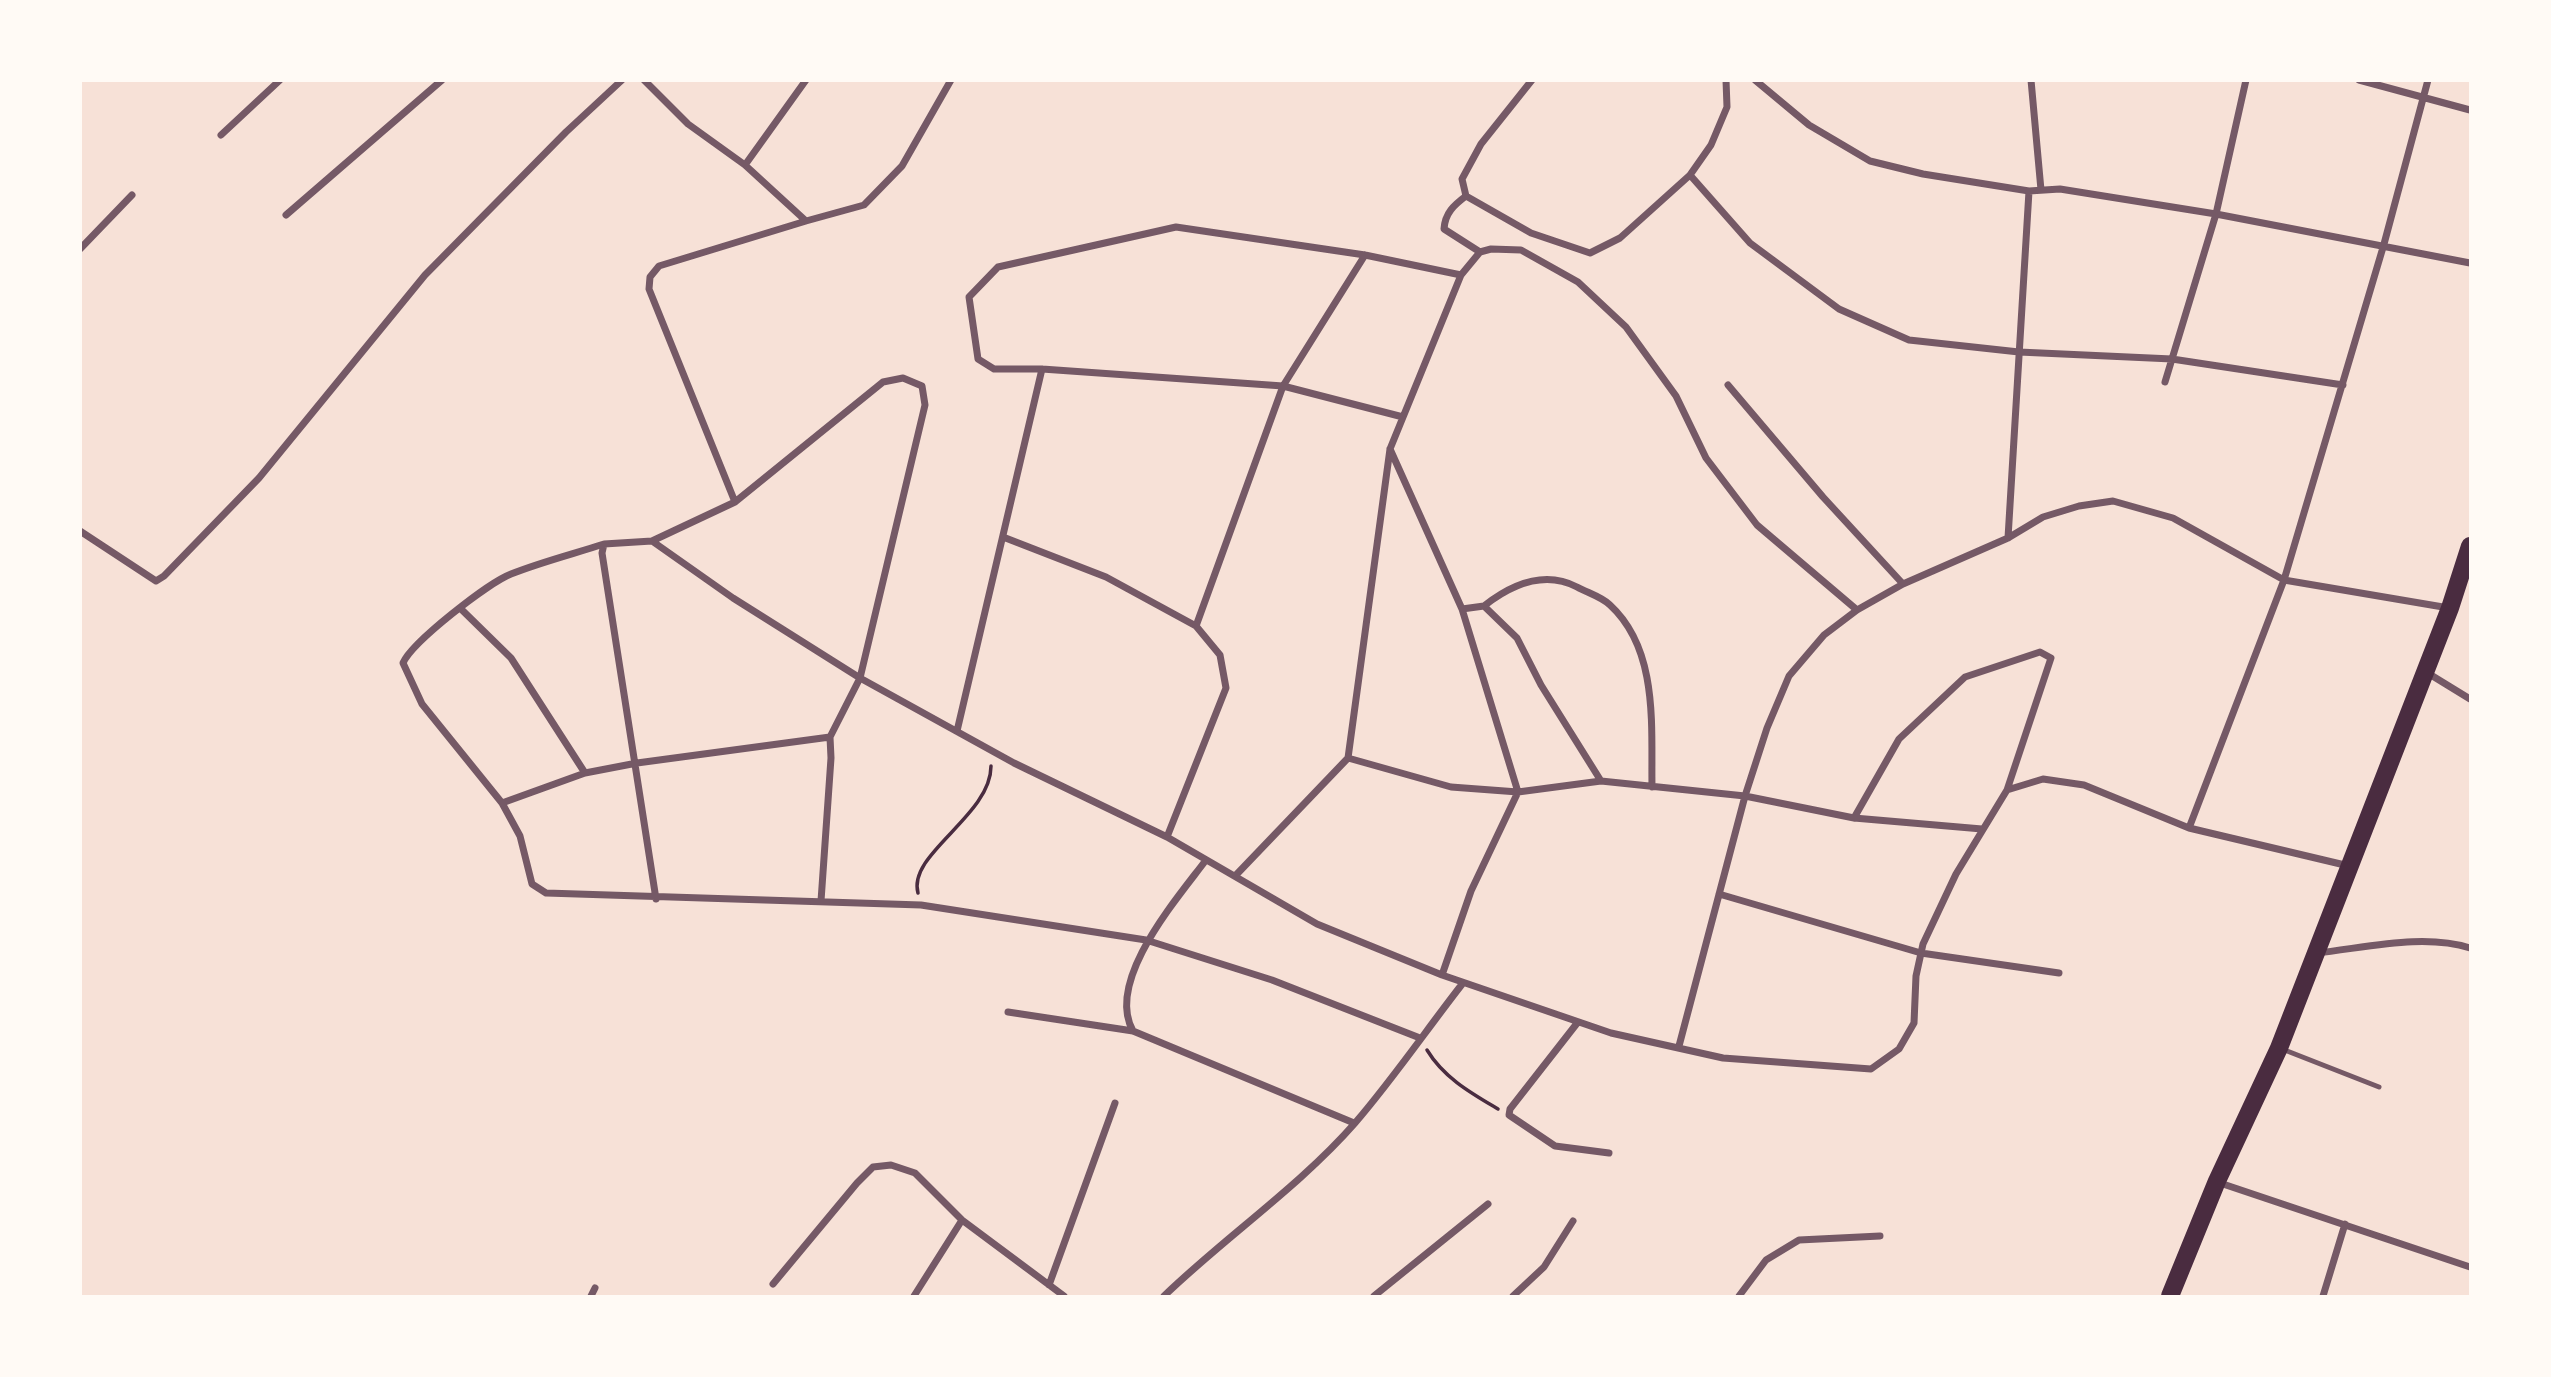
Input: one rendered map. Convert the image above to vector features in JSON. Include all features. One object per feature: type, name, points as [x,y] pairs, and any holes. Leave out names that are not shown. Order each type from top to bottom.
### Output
[{"type":"main road","points":[[2170,1297],[2217,1181],[2279,1048],[2450,608],[2470,547]]},
{"type":"street","points":[[221,135],[280,80]]},
{"type":"street","points":[[286,215],[442,80]]},
{"type":"street","points":[[80,531],[156,581],[164,576],[259,478],[425,275],[566,132],[622,80]]},
{"type":"street","points":[[644,80],[688,124],[745,165],[806,221]]},
{"type":"street","points":[[745,165],[806,80]]},
{"type":"street","points":[[735,502],[649,289],[650,277],[659,266],[864,205],[902,166],[951,80]]},
{"type":"street","points":[[1532,80],[1481,144],[1462,179],[1466,196],[1531,233],[1590,253],[1620,238],[1690,175],[1711,145],[1727,107],[1726,80]]},
{"type":"street","points":[[1755,80],[1809,125],[1870,161],[1923,174],[2029,191],[2060,189],[2216,214],[2384,244],[2470,263]]},
{"type":"street","points":[[2031,80],[2040,190]]},
{"type":"street","points":[[2165,382],[2216,214],[2246,80]]},
{"type":"street","points":[[2359,80],[2470,110]]},
{"type":"street","points":[[2189,828],[2284,580],[2384,244],[2428,80]]},
{"type":"street","points":[[1690,175],[1750,243],[1839,309],[1909,340],[2019,352],[2172,359],[2343,385]]},
{"type":"street","points":[[2008,538],[2029,191]]},
{"type":"street","points":[[80,249],[132,195]]},
{"type":"street","points":[[1466,196],[1454,205],[1445,219],[1444,229],[1480,252]]},
{"type":"street","points":[[1403,417],[1283,386],[1042,369],[994,369],[978,359],[969,297],[998,267],[1176,227],[1365,255],[1461,275]]},
{"type":"street","points":[[1236,876],[1348,758],[1390,449],[1461,275],[1480,252],[1491,249],[1521,250],[1578,282],[1626,327],[1676,396],[1706,458],[1757,525],[1857,610]]},
{"type":"street","points":[[1196,626],[1283,386],[1365,255]]},
{"type":"street","points":[[957,730],[1042,369]]},
{"type":"street","points":[[821,901],[831,758],[830,737],[860,678],[925,405],[922,386],[903,378],[883,382],[735,502],[652,541],[604,544],[508,575],[460,608],[408,653],[403,663],[422,704],[502,803],[520,836],[532,884],[546,893],[656,899],[921,905],[1146,940],[1272,980],[1420,1038]]},
{"type":"street","points":[[1728,385],[1823,497],[1903,584]]},
{"type":"street","points":[[1390,449],[1462,609],[1518,792],[1471,891],[1442,975]]},
{"type":"street","points":[[1679,1046],[1745,796],[1767,728],[1789,676],[1824,635],[1857,610],[1903,584],[2008,538],[2043,517],[2079,506],[2113,502],[2173,518],[2284,580],[2450,608]]},
{"type":"street","points":[[1003,537],[1106,577],[1196,626],[1220,655],[1226,688],[1167,837]]},
{"type":"street","points":[[652,541],[733,598],[860,678],[991,750],[1167,837],[1317,924],[1463,983],[1611,1033],[1679,1046],[1723,1058],[1871,1069],[1899,1049],[1914,1023],[1916,976],[1921,953],[1938,909],[2007,790],[2052,658],[2040,652],[1965,677],[1899,739],[1854,818]]},
{"type":"street","points":[[604,544],[602,552],[637,763],[656,899]]},
{"type":"street","points":[[1462,609],[1484,606],[1503,591],[1530,580],[1566,582],[1609,603],[1631,629],[1650,689],[1652,787]]},
{"type":"street","points":[[1484,606],[1517,638],[1541,685],[1601,781]]},
{"type":"street","points":[[460,608],[510,658],[584,773]]},
{"type":"street","points":[[2425,671],[2470,699]]},
{"type":"street","points":[[502,803],[584,773],[637,763],[830,737]]},
{"type":"street","points":[[1348,758],[1451,787],[1518,792],[1601,781],[1745,796],[1854,818],[1982,829]]},
{"type":"street","points":[[2007,790],[2043,779],[2084,785],[2189,828],[2350,866]]},
{"type":"street","points":[[1133,1031],[1125,1018],[1125,1002],[1146,940],[1206,860]]},
{"type":"street","points":[[1719,894],[1921,953],[2059,973]]},
{"type":"street","points":[[2316,954],[2423,942],[2452,942],[2470,948]]},
{"type":"street","points":[[1164,1297],[1208,1254],[1267,1206],[1354,1123],[1463,983]]},
{"type":"street","points":[[1007,1012],[1133,1031],[1354,1123]]},
{"type":"street","points":[[1578,1022],[1510,1109],[1509,1115],[1555,1146],[1609,1153]]},
{"type":"street","points":[[1049,1285],[1115,1102]]},
{"type":"street","points":[[773,1284],[873,1167],[891,1165],[915,1173],[962,1220],[1064,1297]]},
{"type":"street","points":[[2217,1181],[2470,1265]]},
{"type":"street","points":[[1374,1297],[1488,1204]]},
{"type":"street","points":[[914,1297],[962,1220]]},
{"type":"street","points":[[1513,1297],[1544,1268],[1573,1221]]},
{"type":"street","points":[[2323,1297],[2345,1224]]},
{"type":"street","points":[[1740,1297],[1766,1260],[1799,1240],[1880,1236]]},
{"type":"street","points":[[591,1297],[595,1288]]},
{"type":"lane","points":[[2279,1048],[2379,1087]]},
{"type":"path","points":[[921,905],[916,877],[923,864],[965,821],[988,787],[991,750]]},
{"type":"path","points":[[1420,1038],[1435,1063],[1463,1088],[1509,1115]]}]
